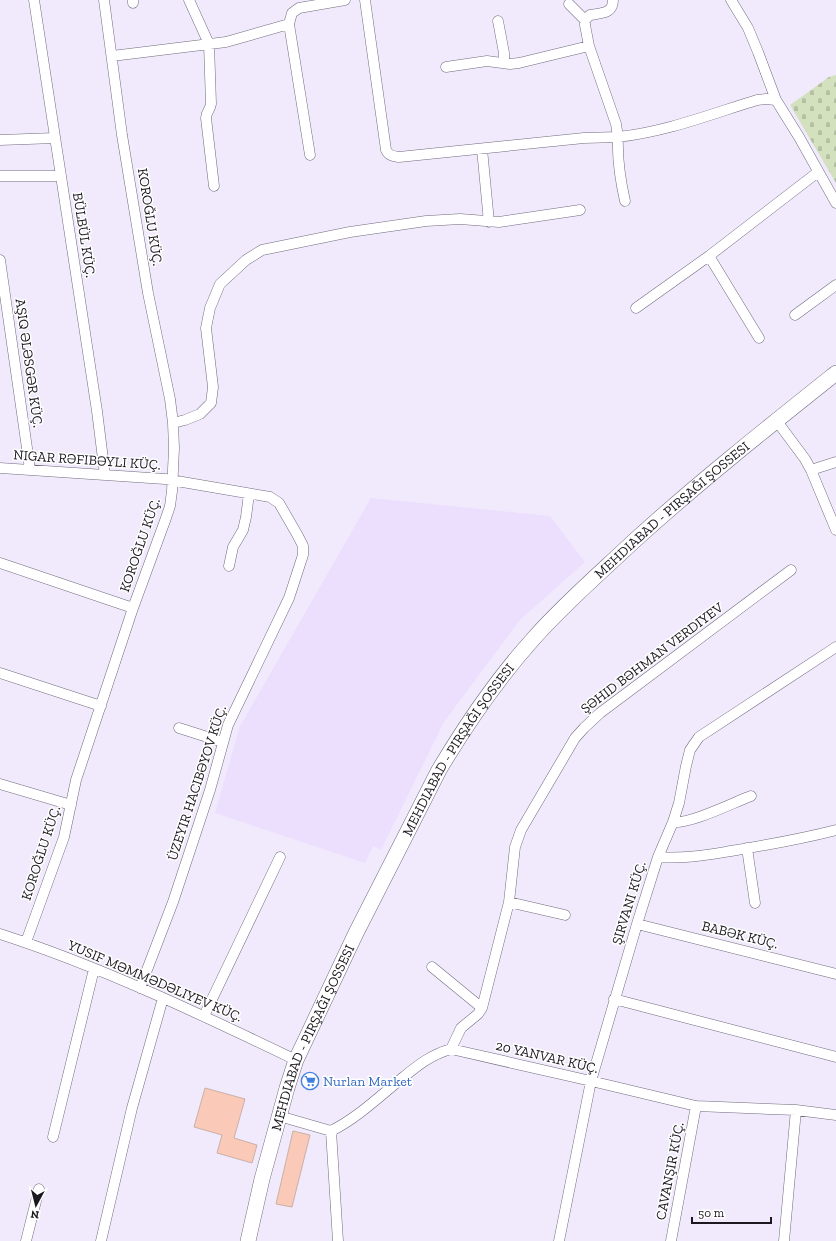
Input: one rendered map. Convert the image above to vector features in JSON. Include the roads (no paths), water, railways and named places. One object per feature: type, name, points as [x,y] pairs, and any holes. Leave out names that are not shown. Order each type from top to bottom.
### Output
[{"type":"main road","points":[[248,1241],[262,1179],[296,1060],[356,933],[439,770],[453,746],[500,680],[534,638],[567,604],[719,466],[836,373]]},
{"type":"street","name":"BÜLBÜL KÜÇ.","points":[[34,0],[98,411],[105,475]]},
{"type":"street","name":"KOROĞLU KÜÇ.","points":[[26,942],[64,837],[76,780],[133,608],[170,506],[174,448],[170,399],[148,293],[122,135],[104,0]]},
{"type":"street","points":[[189,0],[209,44],[211,109],[206,114],[206,118],[214,186]]},
{"type":"street","points":[[310,155],[289,24],[292,13],[298,8],[345,0]]},
{"type":"street","points":[[365,0],[386,150],[388,154],[392,156],[399,157],[584,138],[637,135],[663,130],[757,100],[766,98],[776,100]]},
{"type":"street","points":[[585,20],[590,15],[606,13],[611,9],[614,0]]},
{"type":"street","points":[[731,0],[748,28],[776,100],[799,137],[836,203]]},
{"type":"street","points":[[569,4],[585,20],[590,46],[616,124],[618,137],[619,174],[625,201]]},
{"type":"street","points":[[498,20],[504,53],[504,63]]},
{"type":"street","points":[[112,56],[238,39],[289,24]]},
{"type":"street","points":[[446,67],[486,61],[510,64],[519,63],[590,46]]},
{"type":"street","points":[[0,140],[55,138]]},
{"type":"street","points":[[482,149],[489,222]]},
{"type":"street","points":[[636,308],[709,256],[818,172]]},
{"type":"street","points":[[0,176],[61,176]]},
{"type":"street","points":[[173,423],[200,414],[212,403],[213,387],[206,328],[210,308],[220,284],[246,260],[262,250],[350,232],[440,219],[460,219],[489,222],[515,220],[580,210]]},
{"type":"street","points":[[709,256],[759,338]]},
{"type":"street","points":[[0,260],[30,469]]},
{"type":"street","points":[[795,315],[836,286]]},
{"type":"street","points":[[776,420],[811,470],[836,530]]},
{"type":"street","points":[[811,470],[836,462]]},
{"type":"street","name":"NIGAR RƏFIBƏYLI KÜÇ.","points":[[0,468],[154,478],[270,497],[279,503],[303,546],[302,555],[289,598],[234,712],[223,742]]},
{"type":"street","points":[[229,566],[233,547],[243,530],[249,494]]},
{"type":"street","points":[[0,563],[133,608]]},
{"type":"street","name":"ŞƏHID BƏHMAN VERDIYEV","points":[[482,1008],[509,902],[515,847],[521,830],[575,738],[600,713],[791,570]]},
{"type":"street","name":"ŞIRVANI KÜÇ.","points":[[559,1241],[591,1081],[636,924],[658,857],[673,822],[679,803],[690,750],[699,737],[836,647]]},
{"type":"street","points":[[0,673],[101,706]]},
{"type":"street","points":[[140,988],[173,902],[210,790],[223,742],[179,728]]},
{"type":"street","points":[[0,784],[71,805]]},
{"type":"street","points":[[673,822],[691,820],[750,796]]},
{"type":"street","points":[[658,857],[676,858],[747,848],[789,841],[836,830]]},
{"type":"street","points":[[747,848],[755,903]]},
{"type":"street","points":[[204,1016],[280,857]]},
{"type":"street","points":[[509,902],[565,915]]},
{"type":"street","name":"BABƏK KÜÇ.","points":[[636,924],[836,974]]},
{"type":"street","name":"YUSIF MƏMMƏDƏLIYEV KÜÇ.","points":[[0,934],[26,942],[140,988],[204,1016],[296,1060]]},
{"type":"street","points":[[279,1116],[331,1131],[355,1118],[425,1059],[451,1049],[461,1028],[478,1014],[482,1008],[432,966]]},
{"type":"street","points":[[53,1137],[94,969]]},
{"type":"street","points":[[101,1241],[132,1108],[163,998]]},
{"type":"street","points":[[614,999],[836,1057]]},
{"type":"street","name":"20 YANVAR KÜÇ.","points":[[451,1049],[696,1106],[796,1110],[836,1115]]},
{"type":"street","name":"CAVANŞIR KÜÇ.","points":[[671,1241],[696,1106]]},
{"type":"street","points":[[784,1241],[796,1110]]},
{"type":"street","points":[[331,1131],[338,1241]]},
{"type":"street","points":[[26,1241],[40,1189]]},
{"type":"place","name":"Nurlan Market","points":[[310,1081]]}]
